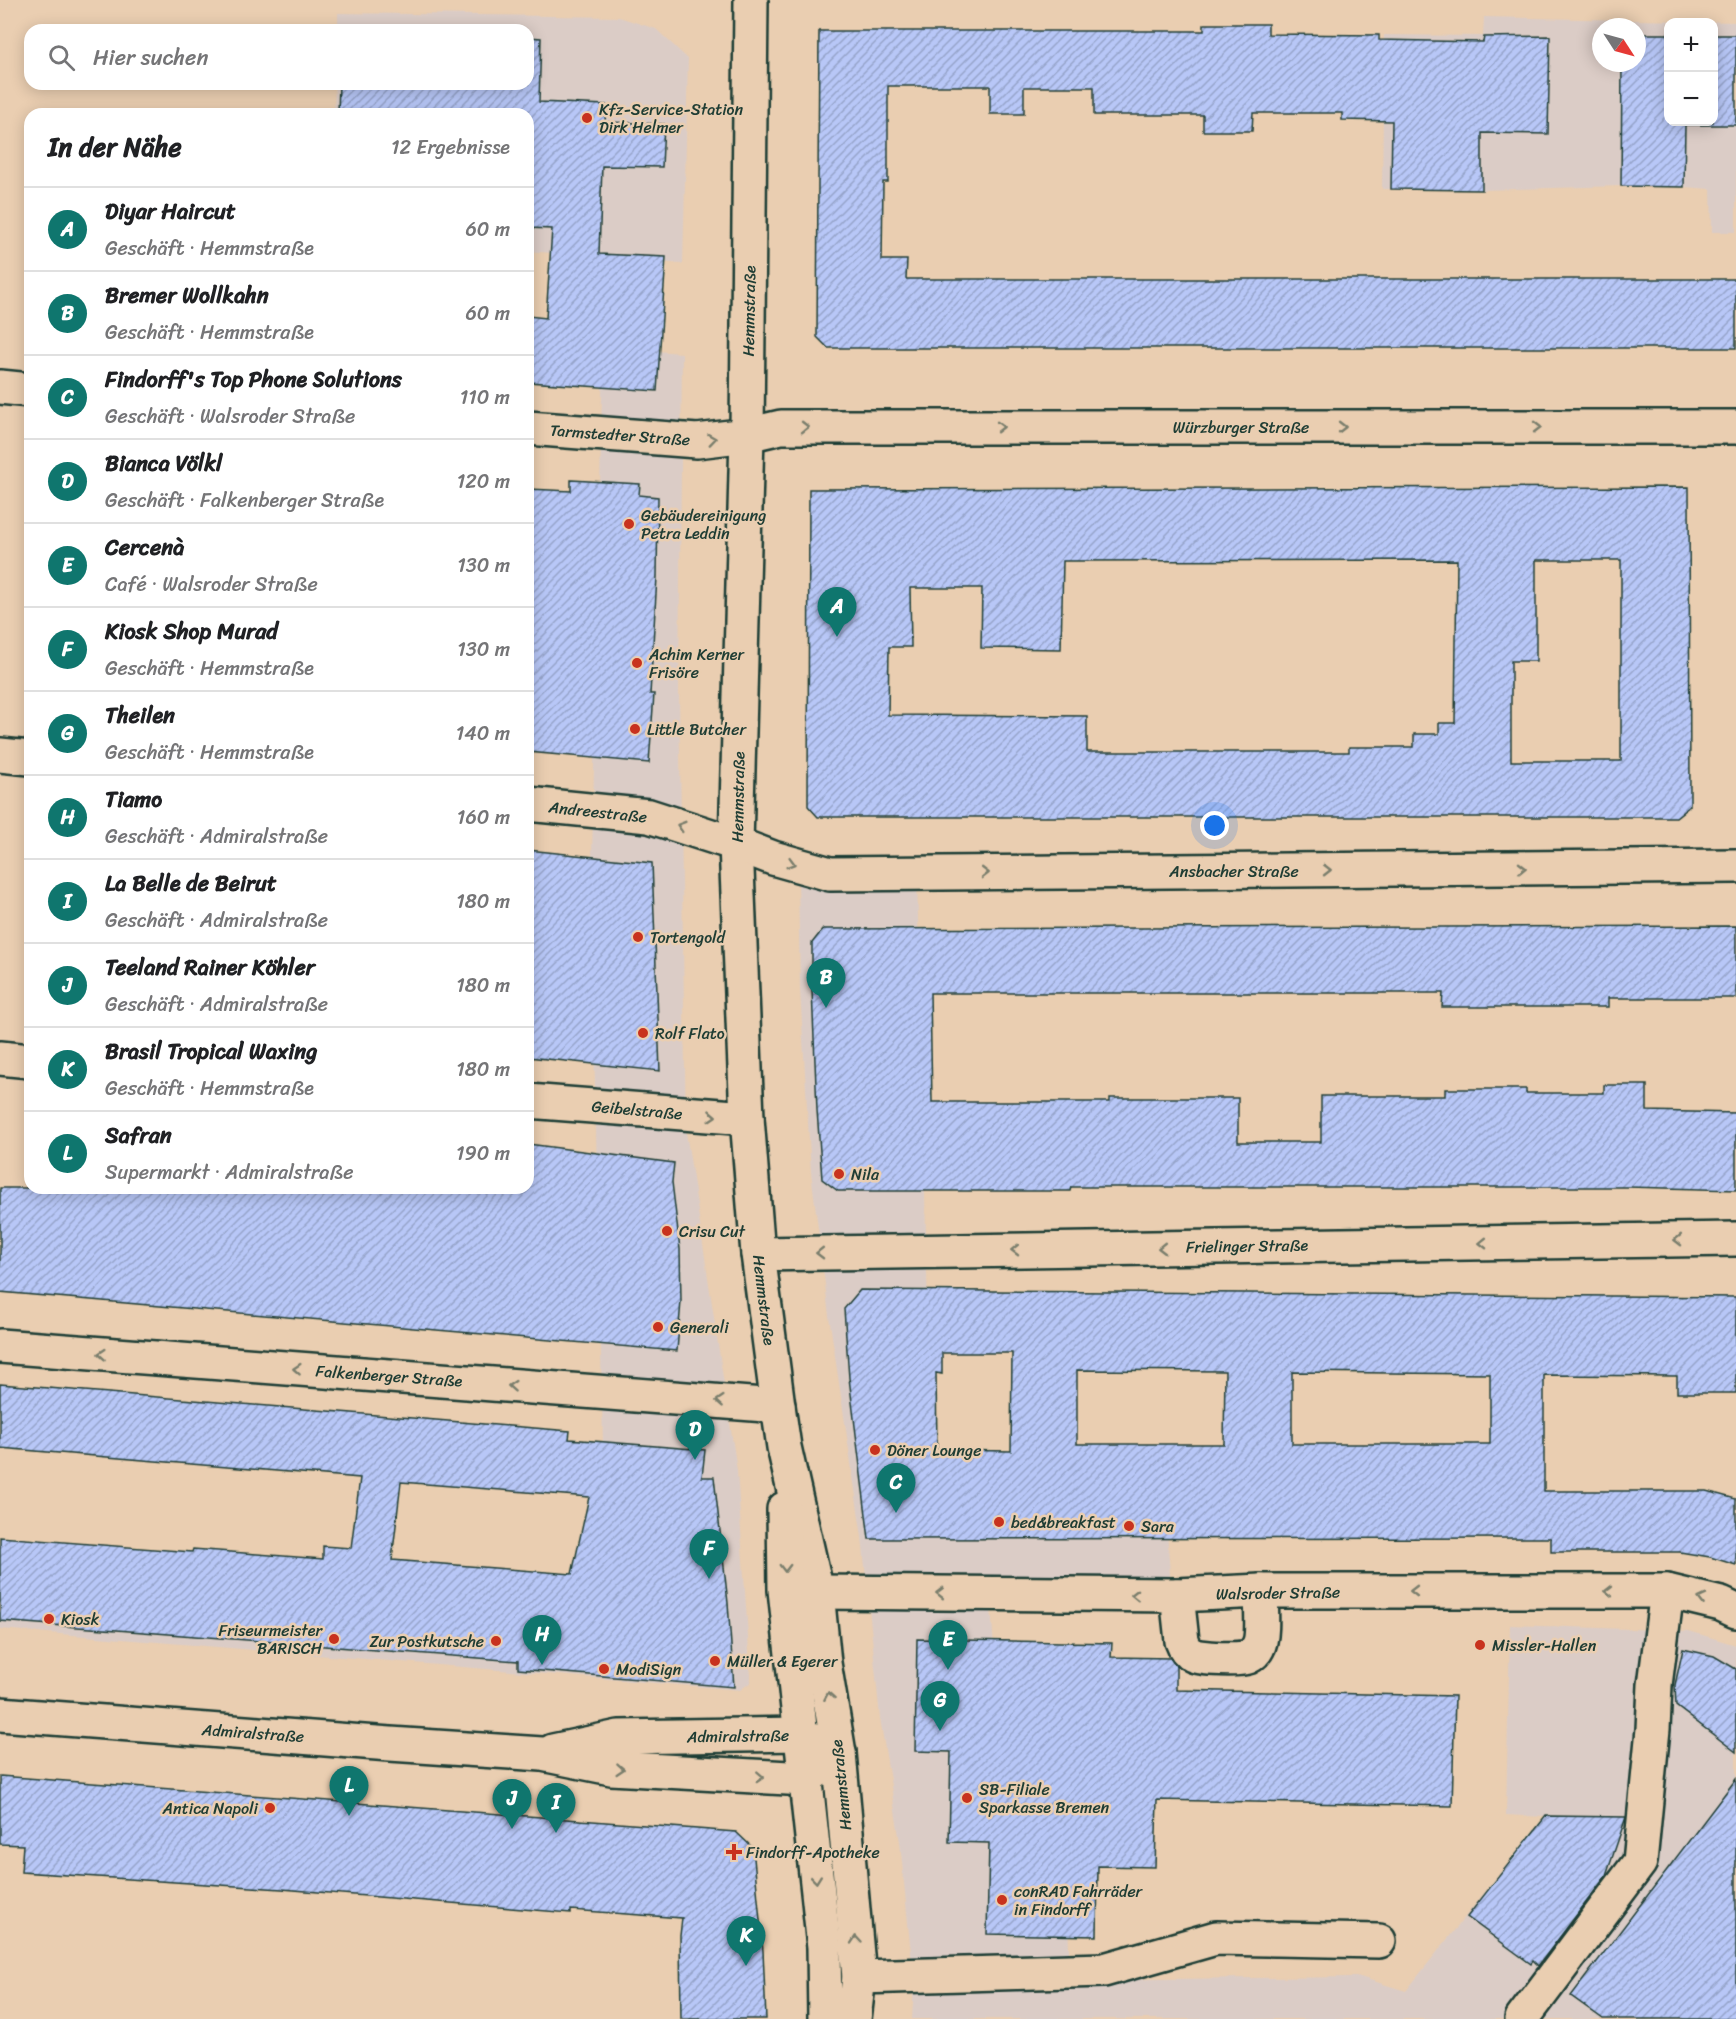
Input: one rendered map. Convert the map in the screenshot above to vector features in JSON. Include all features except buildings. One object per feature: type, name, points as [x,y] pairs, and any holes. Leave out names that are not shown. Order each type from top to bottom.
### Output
[{"type":"street","name":"Hemmstraße","points":[[752,0],[747,435],[736,844],[747,1118],[758,1254],[778,1406],[784,1447],[817,1592],[824,1663],[839,1753],[859,1977],[854,2019]]},
{"type":"street","points":[[0,387],[24,389]]},
{"type":"street","name":"Würzburger Straße","points":[[747,435],[781,427],[1736,426]]},
{"type":"street","name":"Tarmstedter Straße","points":[[534,428],[698,441],[747,435]]},
{"type":"street","points":[[0,755],[24,757]]},
{"type":"street","name":"Andreestraße","points":[[534,805],[649,816],[736,844]]},
{"type":"street","name":"Ansbacher Straße","points":[[736,844],[773,858],[830,874],[1736,866]]},
{"type":"street","points":[[0,1058],[24,1060]]},
{"type":"street","name":"Geibelstraße","points":[[534,1101],[747,1118]]},
{"type":"street","name":"Frielinger Straße","points":[[758,1254],[1736,1239]]},
{"type":"street","name":"Falkenberger Straße","points":[[0,1346],[778,1406]]},
{"type":"street","name":"Hemmstraße","points":[[784,1447],[785,1590],[824,1947],[825,2019]]},
{"type":"street","points":[[1522,2019],[1640,1862],[1655,1685],[1667,1591]]},
{"type":"street","name":"Walsroder Straße","points":[[817,1592],[1177,1595],[1261,1592],[1667,1591],[1721,1604],[1736,1611]]},
{"type":"street","points":[[1177,1595],[1182,1641],[1189,1653],[1201,1658],[1240,1658],[1253,1654],[1260,1642],[1261,1592]]},
{"type":"street","name":"Admiralstraße","points":[[0,1713],[543,1754],[611,1768],[806,1779]]},
{"type":"street","name":"Admiralstraße","points":[[543,1754],[618,1737],[801,1734],[839,1753]]},
{"type":"street","points":[[806,1779],[839,1753]]},
{"type":"street","points":[[859,1977],[1104,1970],[1216,1938],[1379,1941]]},
{"type":"shaded area","points":[[338,13],[619,17],[656,29],[688,59],[683,264],[534,252],[534,108],[334,108],[335,90],[534,90],[534,24],[338,24]]},
{"type":"shaded area","points":[[1484,17],[1592,19],[1592,72],[1646,72],[1646,20],[1664,21],[1664,126],[1718,126],[1718,22],[1736,22],[1736,232],[1712,232],[1711,189],[1621,186],[1482,190],[1382,189],[1384,35],[1483,36]]},
{"type":"shaded area","points":[[603,347],[682,353],[679,693],[686,1132],[737,1470],[751,1682],[740,1690],[0,1629],[0,1592],[607,1625],[591,906]]},
{"type":"shaded area","points":[[798,877],[917,877],[932,1472],[1163,1475],[1171,1588],[990,1594],[997,1688],[1065,1832],[1070,1980],[1360,1977],[1406,1991],[1545,1817],[1506,1815],[1510,1625],[1689,1631],[1736,1645],[1736,2019],[912,2019],[914,1984],[900,1842],[880,1718],[862,1537],[829,1316],[811,1172],[800,990]]},
{"type":"place","name":"Kfz-Service-Station Dirk Helmer","points":[[587,118]]},
{"type":"place","name":"Gebäudereinigung Petra Leddin","points":[[629,524]]},
{"type":"place","name":"Diyar Haircut","points":[[837,637]]},
{"type":"place","name":"Achim Kerner Frisöre","points":[[637,663]]},
{"type":"place","name":"Little Butcher","points":[[635,729]]},
{"type":"place","name":"Tortengold","points":[[638,937]]},
{"type":"place","name":"Bremer Wollkahn","points":[[826,1008]]},
{"type":"place","name":"Rolf Flato","points":[[643,1033]]},
{"type":"place","name":"Nila","points":[[839,1174]]},
{"type":"place","name":"Crisu Cut","points":[[667,1231]]},
{"type":"place","name":"Generali","points":[[658,1327]]},
{"type":"place","name":"Döner Lounge","points":[[875,1450]]},
{"type":"place","name":"Bianca Völkl","points":[[695,1460]]},
{"type":"place","name":"Findorff's Top Phone Solutions","points":[[896,1513]]},
{"type":"place","name":"bed&breakfast","points":[[999,1522]]},
{"type":"place","name":"Sara","points":[[1129,1526]]},
{"type":"place","name":"Kiosk Shop Murad","points":[[709,1579]]},
{"type":"place","name":"Kiosk","points":[[49,1619]]},
{"type":"place","name":"Friseurmeister BARISCH","points":[[334,1639]]},
{"type":"place","name":"Zur Postkutsche","points":[[496,1641]]},
{"type":"place","name":"Missler-Hallen","points":[[1480,1645]]},
{"type":"place","name":"Müller & Egerer","points":[[715,1661]]},
{"type":"place","name":"Tiamo","points":[[542,1665]]},
{"type":"place","name":"ModiSign","points":[[604,1669]]},
{"type":"place","name":"Cercenà","points":[[948,1670]]},
{"type":"place","name":"Theilen","points":[[940,1731]]},
{"type":"place","name":"SB-Filiale Sparkasse Bremen","points":[[967,1798]]},
{"type":"place","name":"Antica Napoli","points":[[270,1808]]},
{"type":"place","name":"Safran","points":[[349,1816]]},
{"type":"place","name":"Teeland Rainer Köhler","points":[[512,1829]]},
{"type":"place","name":"La Belle de Beirut","points":[[556,1833]]},
{"type":"place","name":"Findorff-Apotheke","points":[[734,1852]]},
{"type":"place","name":"conRAD Fahrräder in Findorff","points":[[1002,1900]]},
{"type":"place","name":"Brasil Tropical Waxing","points":[[746,1966]]}]
